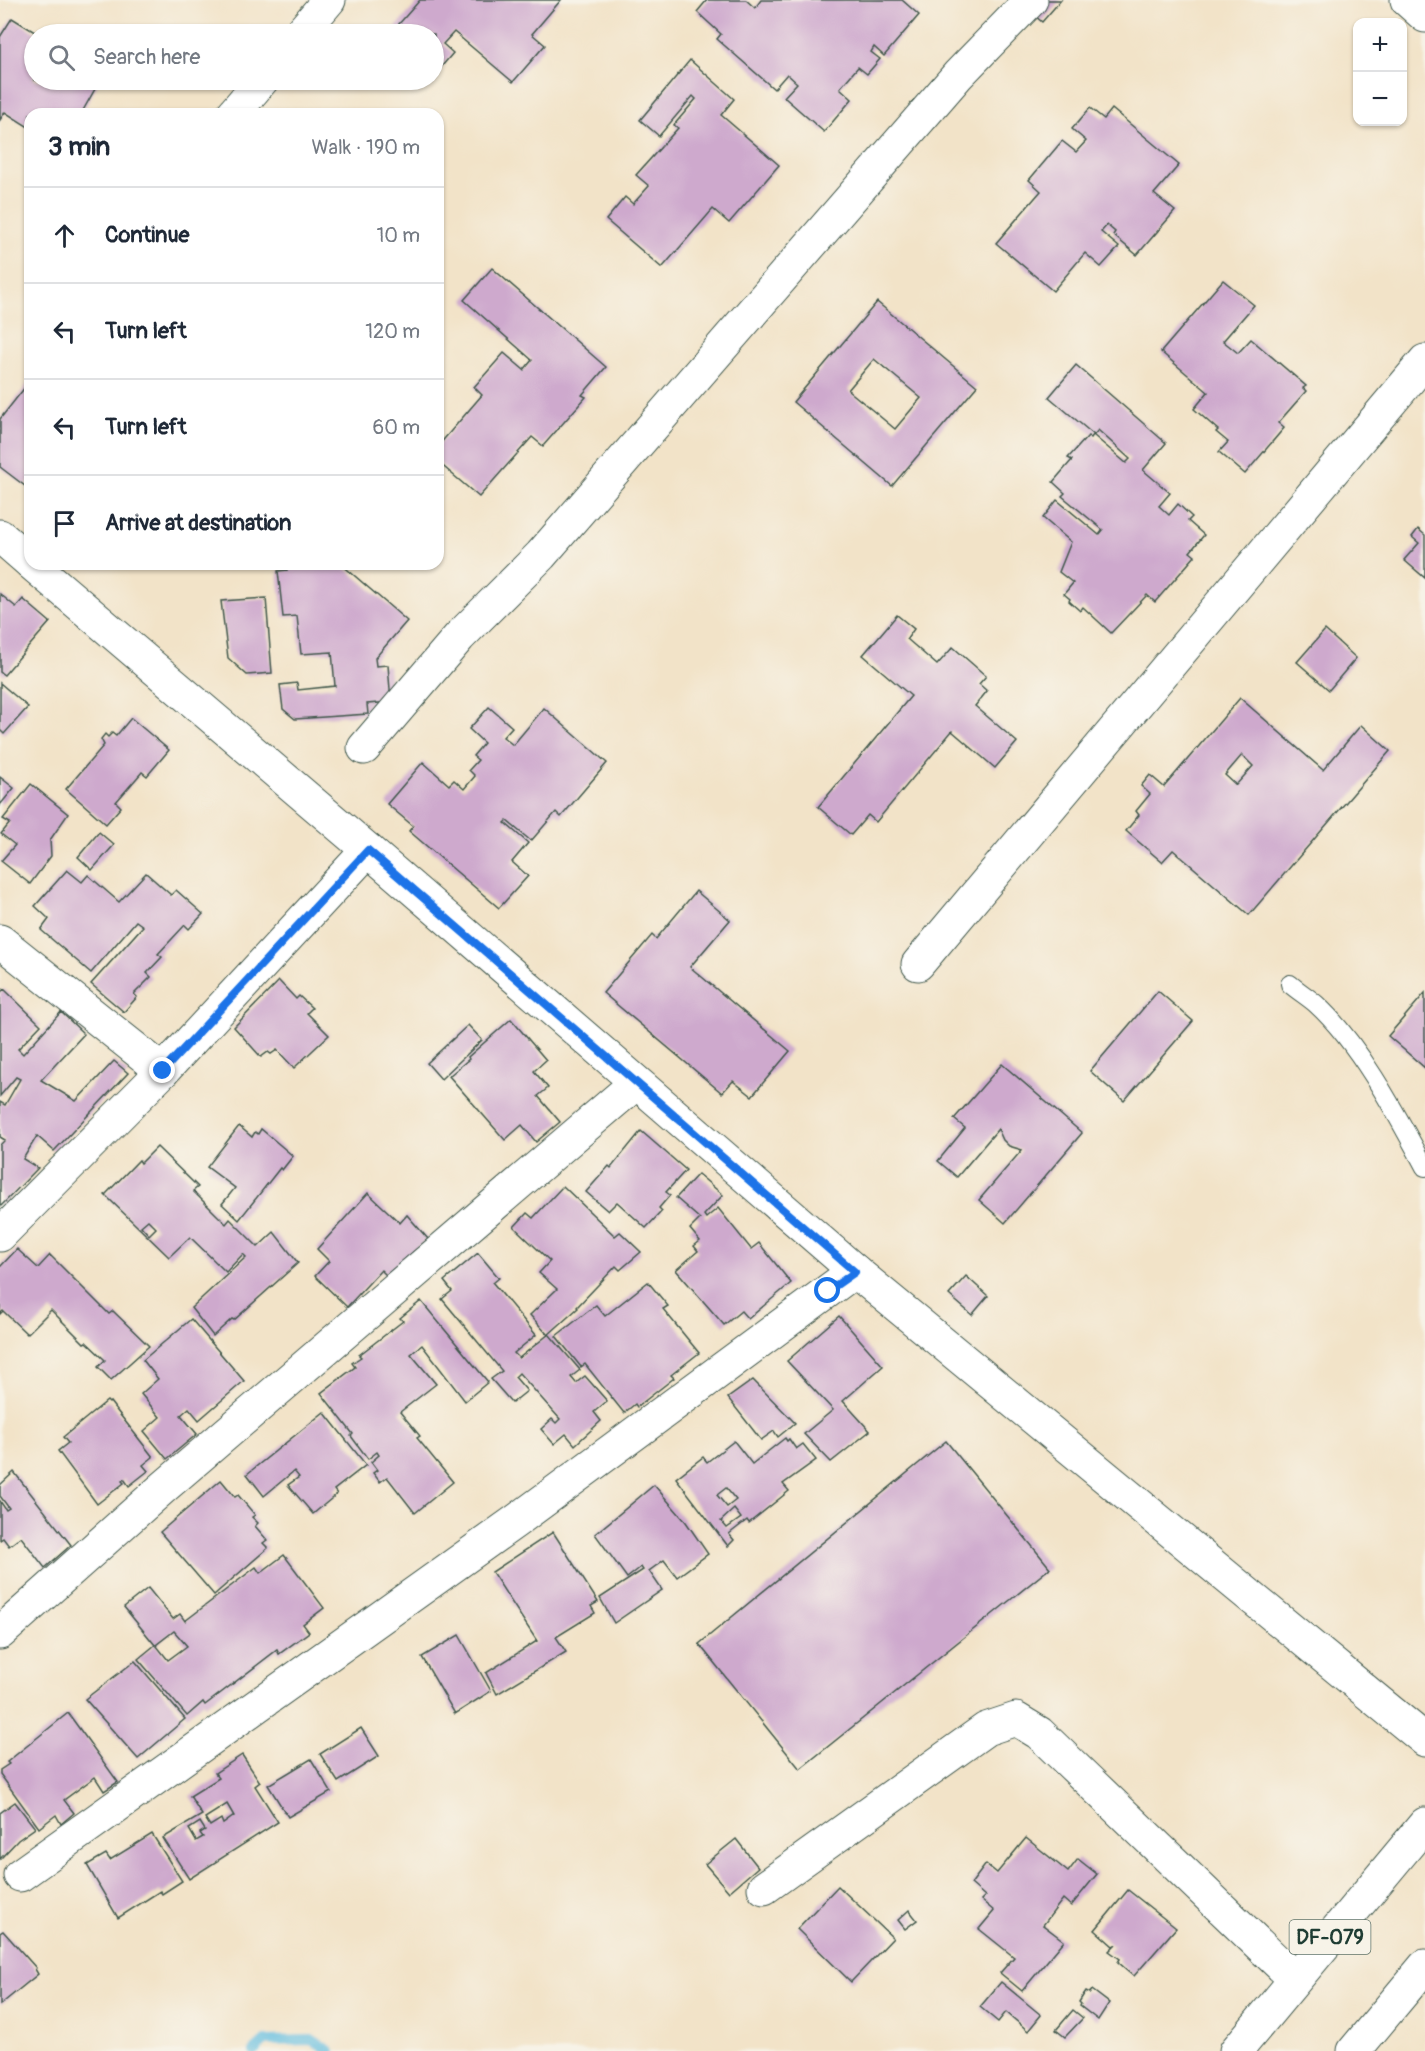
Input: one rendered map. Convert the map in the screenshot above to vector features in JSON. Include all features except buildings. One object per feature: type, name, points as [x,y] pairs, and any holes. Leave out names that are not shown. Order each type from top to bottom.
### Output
[{"type":"street","points":[[309,24],[329,0]]},
{"type":"street","points":[[364,748],[459,637],[541,555],[958,75],[1031,0]]},
{"type":"street","points":[[1407,0],[1425,15]]},
{"type":"street","points":[[238,108],[253,90]]},
{"type":"street","points":[[918,964],[1425,361]]},
{"type":"street","points":[[0,536],[24,557]]},
{"type":"street","points":[[39,570],[368,850],[855,1272],[1425,1740]]},
{"type":"street","points":[[0,1234],[163,1071],[368,850]]},
{"type":"street","points":[[0,941],[163,1071]]},
{"type":"street","points":[[0,1633],[173,1479],[636,1083]]},
{"type":"street","points":[[20,1875],[516,1521],[855,1272]]},
{"type":"street","points":[[764,1888],[986,1729],[1016,1719],[1039,1733],[1295,1980]]},
{"type":"street","name":"DF-079","points":[[1236,2051],[1425,1824]]},
{"type":"street","points":[[1354,2051],[1425,1966]]},
{"type":"lane","points":[[1290,984],[1316,1005],[1352,1045],[1405,1130],[1425,1167]]},
{"type":"waterway","points":[[254,2051],[265,2041],[313,2040],[330,2051]]},
{"type":"route","points":[[163,1071],[368,850],[855,1272],[828,1291]]}]
